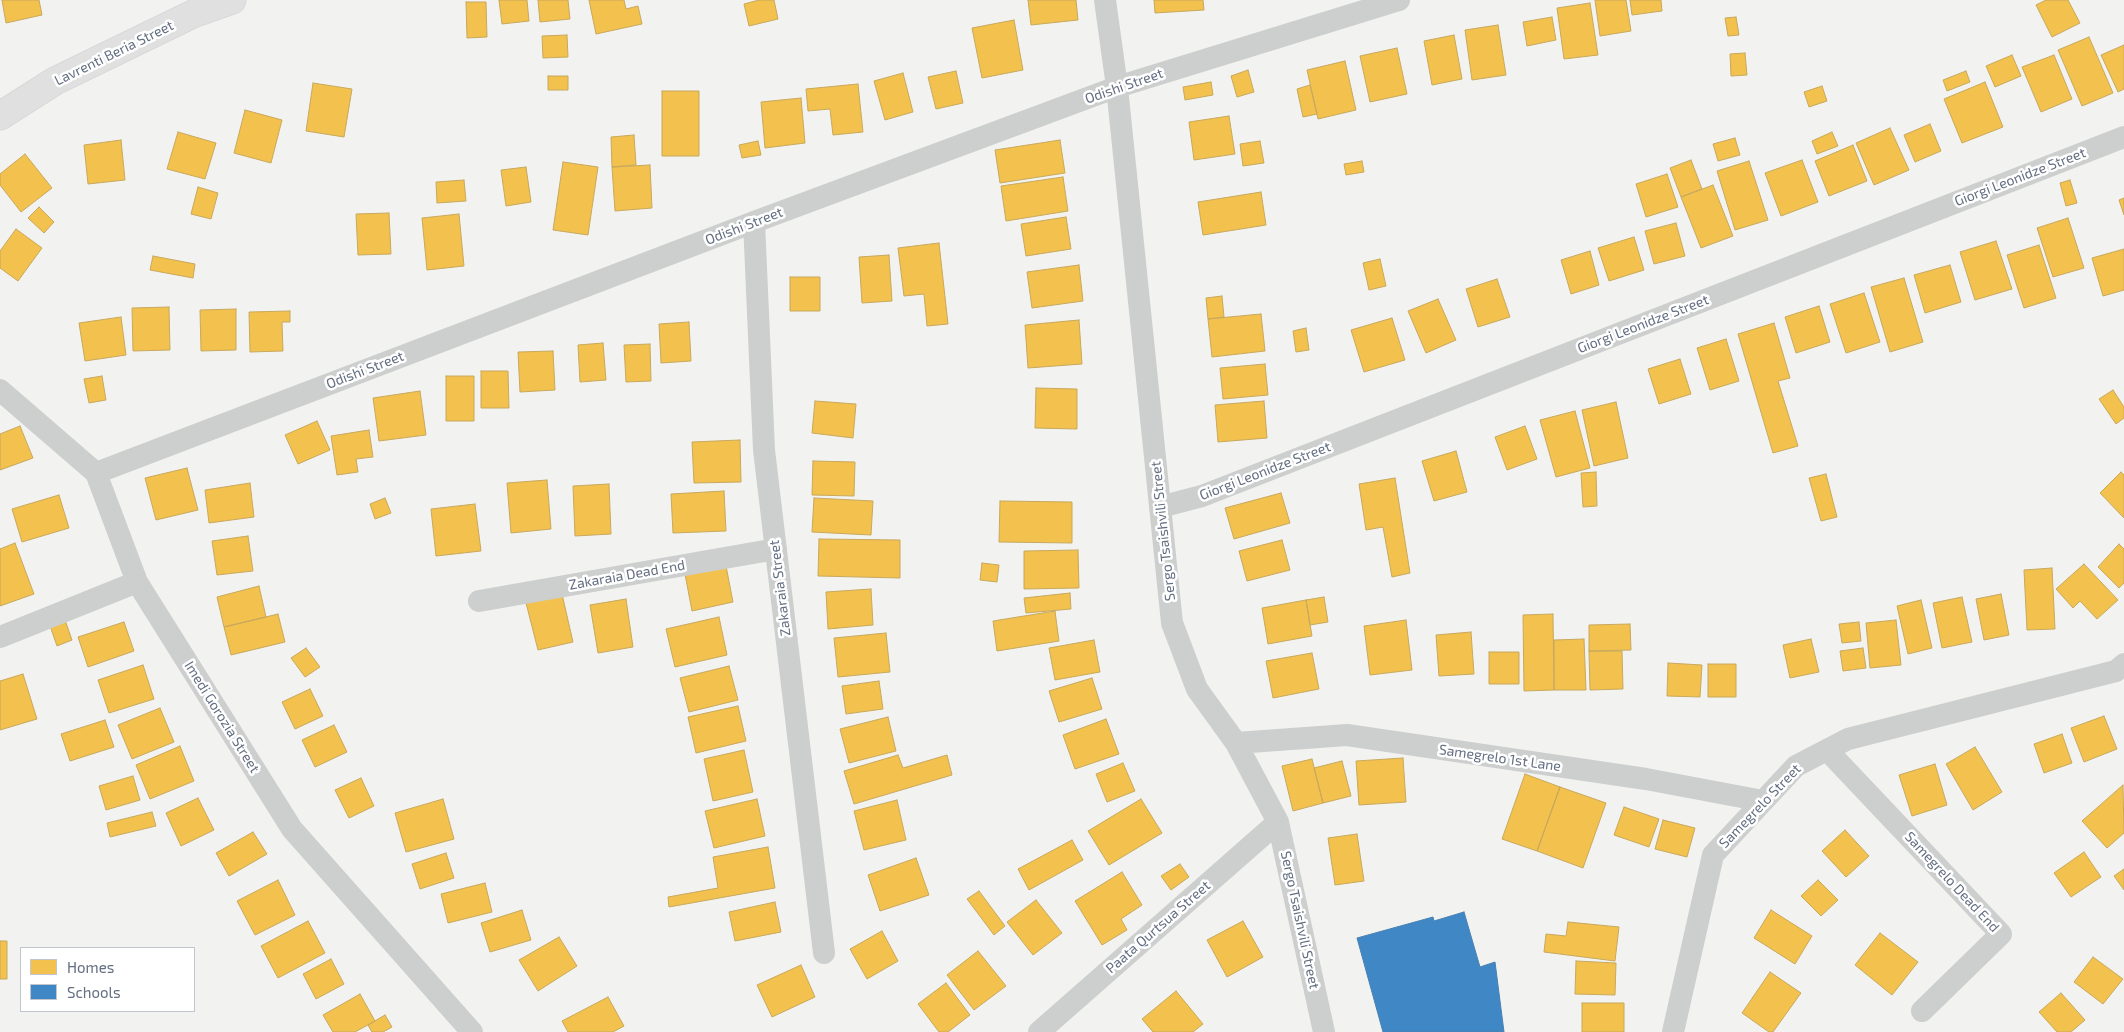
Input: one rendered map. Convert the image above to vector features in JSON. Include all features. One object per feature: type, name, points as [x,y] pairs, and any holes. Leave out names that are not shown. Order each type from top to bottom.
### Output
[{"type":"main road","name":"Lavrenti Beria Street","points":[[0,116],[55,80],[195,13],[232,0]]},
{"type":"street","name":"Sergo Tsaishvili Street","points":[[1105,0],[1117,87],[1172,623],[1197,690],[1236,743],[1278,822],[1324,1032]]},
{"type":"street","name":"Odishi Street","points":[[96,473],[754,222],[1117,87],[1399,0]]},
{"type":"street","name":"Giorgi Leonidze Street","points":[[1160,507],[1202,496],[2124,137]]},
{"type":"street","name":"Zakaraia Street","points":[[754,222],[764,450],[824,953]]},
{"type":"street","name":"Imedi Gorozia Street","points":[[0,390],[96,473],[137,582],[292,829],[472,1032]]},
{"type":"street","name":"Zakaraia Dead End","points":[[479,602],[776,549]]},
{"type":"street","points":[[0,637],[137,582]]},
{"type":"street","name":"Samegrelo Street","points":[[1673,1032],[1713,855],[1796,766],[1848,739],[2121,673]]},
{"type":"street","name":"Samegrelo 1st Lane","points":[[1236,743],[1347,735],[1646,779],[1763,801]]},
{"type":"street","name":"Samegrelo Dead End","points":[[1828,750],[2001,934],[1922,1011]]},
{"type":"street","name":"Paata Qurtsua Street","points":[[1039,1032],[1278,822]]},
{"type":"building: Homes","points":[[2,0],[39,0],[42,15],[6,23]]},
{"type":"building: Homes","points":[[499,0],[527,0],[529,21],[502,24]]},
{"type":"building: Homes","points":[[538,0],[568,0],[570,19],[540,22]]},
{"type":"building: Homes","points":[[589,0],[624,0],[626,9],[638,6],[642,24],[596,34]]},
{"type":"building: Homes","points":[[759,0],[774,0],[778,19],[749,26],[744,4]]},
{"type":"building: Homes","points":[[1028,0],[1076,0],[1078,20],[1031,25]]},
{"type":"building: Homes","points":[[1154,0],[1203,0],[1204,10],[1155,13]]},
{"type":"building: Homes","points":[[1595,0],[1626,0],[1631,31],[1600,36]]},
{"type":"building: Homes","points":[[1630,0],[1661,0],[1662,11],[1632,15]]},
{"type":"building: Homes","points":[[2046,0],[2068,0],[2080,23],[2052,37],[2036,5]]},
{"type":"building: Homes","points":[[466,2],[486,2],[487,37],[467,38]]},
{"type":"building: Homes","points":[[1590,3],[1598,55],[1564,59],[1557,8]]},
{"type":"building: Homes","points":[[1552,17],[1556,40],[1527,46],[1523,22]]},
{"type":"building: Homes","points":[[1736,17],[1739,35],[1728,36],[1725,18]]},
{"type":"building: Homes","points":[[1014,20],[1023,70],[982,78],[972,28]]},
{"type":"building: Homes","points":[[1498,25],[1506,75],[1472,80],[1465,30]]},
{"type":"building: Homes","points":[[567,35],[568,57],[543,58],[542,36]]},
{"type":"building: Homes","points":[[1454,35],[1462,79],[1432,85],[1424,41]]},
{"type":"building: Homes","points":[[2089,37],[2113,93],[2082,106],[2058,50]]},
{"type":"building: Homes","points":[[2124,45],[2124,89],[2118,92],[2101,55]]},
{"type":"building: Homes","points":[[1397,48],[1407,94],[1370,102],[1360,56]]},
{"type":"building: Homes","points":[[1745,53],[1747,75],[1731,76],[1730,54]]},
{"type":"building: Homes","points":[[2012,55],[2021,76],[1995,87],[1986,66]]},
{"type":"building: Homes","points":[[2054,55],[2072,99],[2041,112],[2022,67]]},
{"type":"building: Homes","points":[[1345,61],[1356,110],[1318,119],[1307,70]]},
{"type":"building: Homes","points":[[1248,70],[1254,92],[1237,97],[1231,76]]},
{"type":"building: Homes","points":[[956,71],[963,103],[936,109],[928,77]]},
{"type":"building: Homes","points":[[1966,71],[1970,82],[1947,91],[1943,80]]},
{"type":"building: Homes","points":[[903,73],[913,112],[885,120],[874,81]]},
{"type":"building: Homes","points":[[548,76],[568,76],[568,90],[548,90]]},
{"type":"building: Homes","points":[[1211,82],[1213,95],[1185,100],[1183,87]]},
{"type":"building: Homes","points":[[1985,82],[2003,127],[1962,143],[1944,99]]},
{"type":"building: Homes","points":[[313,83],[352,89],[344,137],[306,131]]},
{"type":"building: Homes","points":[[858,84],[863,132],[833,135],[830,109],[808,111],[806,89]]},
{"type":"building: Homes","points":[[1310,85],[1317,114],[1303,117],[1297,89]]},
{"type":"building: Homes","points":[[1822,86],[1827,101],[1809,107],[1804,92]]},
{"type":"building: Homes","points":[[662,91],[699,91],[699,156],[662,156]]},
{"type":"building: Homes","points":[[801,98],[805,143],[765,148],[761,102]]},
{"type":"building: Homes","points":[[245,110],[282,120],[271,163],[234,153]]},
{"type":"building: Homes","points":[[1229,116],[1235,154],[1194,160],[1189,122]]},
{"type":"building: Homes","points":[[1930,124],[1941,151],[1915,162],[1904,135]]},
{"type":"building: Homes","points":[[1890,128],[1909,170],[1874,185],[1856,143]]},
{"type":"building: Homes","points":[[178,132],[216,143],[205,179],[167,169]]},
{"type":"building: Homes","points":[[1832,132],[1838,146],[1817,154],[1812,141]]},
{"type":"building: Homes","points":[[634,135],[636,165],[612,167],[611,137]]},
{"type":"building: Homes","points":[[1735,138],[1740,155],[1718,161],[1713,144]]},
{"type":"building: Homes","points":[[121,140],[125,180],[88,184],[84,145]]},
{"type":"building: Homes","points":[[1060,140],[1065,173],[1000,183],[995,150]]},
{"type":"building: Homes","points":[[758,141],[761,155],[742,158],[739,145]]},
{"type":"building: Homes","points":[[1260,141],[1264,163],[1243,166],[1240,144]]},
{"type":"building: Homes","points":[[1853,145],[1867,181],[1829,196],[1815,161]]},
{"type":"building: Homes","points":[[25,154],[52,188],[21,212],[0,185],[0,174]]},
{"type":"building: Homes","points":[[1691,160],[1702,189],[1681,197],[1670,168]]},
{"type":"building: Homes","points":[[1802,160],[1818,202],[1781,216],[1765,173]]},
{"type":"building: Homes","points":[[1362,161],[1364,172],[1346,175],[1344,164]]},
{"type":"building: Homes","points":[[1749,161],[1768,220],[1735,230],[1717,171]]},
{"type":"building: Homes","points":[[563,162],[598,167],[588,235],[553,230]]},
{"type":"building: Homes","points":[[650,165],[652,208],[615,211],[612,167]]},
{"type":"building: Homes","points":[[526,167],[531,202],[506,206],[501,170]]},
{"type":"building: Homes","points":[[1667,174],[1678,207],[1646,217],[1636,184]]},
{"type":"building: Homes","points":[[1063,177],[1068,211],[1006,221],[1001,186]]},
{"type":"building: Homes","points":[[464,180],[466,201],[437,203],[436,182]]},
{"type":"building: Homes","points":[[2070,180],[2077,203],[2066,206],[2060,183]]},
{"type":"building: Homes","points":[[1713,185],[1733,236],[1701,248],[1681,197]]},
{"type":"building: Homes","points":[[198,187],[218,193],[211,219],[191,214]]},
{"type":"building: Homes","points":[[1261,192],[1266,225],[1203,235],[1198,202]]},
{"type":"building: Homes","points":[[2124,198],[2124,215],[2119,200]]},
{"type":"building: Homes","points":[[39,207],[54,222],[44,233],[28,218]]},
{"type":"building: Homes","points":[[389,213],[391,254],[358,255],[356,214]]},
{"type":"building: Homes","points":[[459,214],[464,266],[427,270],[422,218]]},
{"type":"building: Homes","points":[[1066,217],[1071,249],[1026,256],[1021,224]]},
{"type":"building: Homes","points":[[2068,218],[2084,268],[2053,277],[2037,228]]},
{"type":"building: Homes","points":[[1676,223],[1685,256],[1654,264],[1645,231]]},
{"type":"building: Homes","points":[[16,229],[42,248],[18,281],[0,268],[0,251]]},
{"type":"building: Homes","points":[[1634,237],[1644,270],[1609,281],[1598,248]]},
{"type":"building: Homes","points":[[1996,241],[2012,289],[1975,300],[1960,252]]},
{"type":"building: Homes","points":[[939,243],[948,324],[927,326],[924,294],[904,296],[898,248]]},
{"type":"building: Homes","points":[[2039,245],[2056,298],[2024,308],[2007,255]]},
{"type":"building: Homes","points":[[2124,249],[2124,290],[2103,296],[2092,258]]},
{"type":"building: Homes","points":[[1590,251],[1599,285],[1571,294],[1561,260]]},
{"type":"building: Homes","points":[[889,255],[892,301],[862,303],[859,257]]},
{"type":"building: Homes","points":[[153,256],[195,264],[193,278],[150,270]]},
{"type":"building: Homes","points":[[1380,259],[1386,286],[1369,290],[1363,263]]},
{"type":"building: Homes","points":[[1079,265],[1083,301],[1032,308],[1027,272]]},
{"type":"building: Homes","points":[[1950,265],[1961,302],[1925,313],[1914,275]]},
{"type":"building: Homes","points":[[790,277],[820,277],[820,311],[790,311]]},
{"type":"building: Homes","points":[[1904,278],[1923,342],[1890,352],[1871,287]]},
{"type":"building: Homes","points":[[1497,279],[1510,317],[1478,327],[1466,289]]},
{"type":"building: Homes","points":[[1864,293],[1880,342],[1846,353],[1830,304]]},
{"type":"building: Homes","points":[[1222,296],[1224,317],[1208,319],[1206,298]]},
{"type":"building: Homes","points":[[1438,299],[1456,340],[1426,353],[1408,311]]},
{"type":"building: Homes","points":[[1819,306],[1830,342],[1796,353],[1785,317]]},
{"type":"building: Homes","points":[[169,307],[170,350],[133,351],[132,308]]},
{"type":"building: Homes","points":[[236,309],[236,350],[201,351],[200,310]]},
{"type":"building: Homes","points":[[290,311],[290,322],[282,322],[283,351],[250,352],[249,312]]},
{"type":"building: Homes","points":[[1261,314],[1265,351],[1212,357],[1208,319]]},
{"type":"building: Homes","points":[[121,317],[126,355],[85,361],[79,323]]},
{"type":"building: Homes","points":[[1392,318],[1405,360],[1364,372],[1351,330]]},
{"type":"building: Homes","points":[[1079,320],[1082,364],[1028,368],[1025,325]]},
{"type":"building: Homes","points":[[689,322],[691,361],[661,363],[659,324]]},
{"type":"building: Homes","points":[[1774,323],[1790,378],[1778,381],[1798,446],[1773,453],[1738,334]]},
{"type":"building: Homes","points":[[1306,328],[1309,350],[1296,352],[1293,331]]},
{"type":"building: Homes","points":[[1726,339],[1739,381],[1710,390],[1697,348]]},
{"type":"building: Homes","points":[[603,343],[606,380],[580,382],[578,345]]},
{"type":"building: Homes","points":[[650,344],[651,381],[626,382],[624,345]]},
{"type":"building: Homes","points":[[553,351],[555,390],[520,392],[518,352]]},
{"type":"building: Homes","points":[[1680,359],[1691,394],[1659,404],[1648,369]]},
{"type":"building: Homes","points":[[1265,364],[1268,395],[1223,399],[1220,368]]},
{"type":"building: Homes","points":[[481,371],[508,371],[509,408],[481,408]]},
{"type":"building: Homes","points":[[102,376],[106,400],[89,403],[84,379]]},
{"type":"building: Homes","points":[[446,376],[474,376],[474,421],[446,421]]},
{"type":"building: Homes","points":[[1036,388],[1077,389],[1077,429],[1035,428]]},
{"type":"building: Homes","points":[[2113,390],[2124,407],[2124,418],[2116,424],[2099,399]]},
{"type":"building: Homes","points":[[420,391],[426,435],[379,441],[373,398]]},
{"type":"building: Homes","points":[[815,401],[856,404],[853,438],[812,433]]},
{"type":"building: Homes","points":[[1264,401],[1267,438],[1218,442],[1215,405]]},
{"type":"building: Homes","points":[[1616,402],[1628,458],[1594,466],[1582,410]]},
{"type":"building: Homes","points":[[1575,411],[1590,468],[1556,477],[1540,420]]},
{"type":"building: Homes","points":[[317,421],[330,450],[298,464],[285,435]]},
{"type":"building: Homes","points":[[20,426],[33,458],[0,470],[0,434]]},
{"type":"building: Homes","points":[[1525,426],[1537,459],[1507,470],[1495,437]]},
{"type":"building: Homes","points":[[369,430],[373,457],[356,459],[358,472],[337,475],[331,436]]},
{"type":"building: Homes","points":[[740,440],[741,482],[694,483],[692,442]]},
{"type":"building: Homes","points":[[1456,451],[1467,492],[1434,501],[1422,461]]},
{"type":"building: Homes","points":[[813,461],[855,462],[854,496],[812,495]]},
{"type":"building: Homes","points":[[187,468],[198,510],[156,520],[145,478]]},
{"type":"building: Homes","points":[[1596,472],[1597,506],[1583,507],[1581,473]]},
{"type":"building: Homes","points":[[2121,472],[2124,475],[2124,518],[2100,493]]},
{"type":"building: Homes","points":[[1826,474],[1837,517],[1821,521],[1809,478]]},
{"type":"building: Homes","points":[[1395,478],[1410,573],[1392,577],[1383,527],[1366,530],[1359,484]]},
{"type":"building: Homes","points":[[547,480],[551,529],[511,533],[507,483]]},
{"type":"building: Homes","points":[[250,483],[254,517],[209,523],[205,490]]},
{"type":"building: Homes","points":[[609,484],[611,534],[575,536],[573,486]]},
{"type":"building: Homes","points":[[724,491],[726,531],[673,533],[671,494]]},
{"type":"building: Homes","points":[[1281,493],[1290,523],[1234,539],[1225,508]]},
{"type":"building: Homes","points":[[59,495],[69,528],[22,542],[12,509]]},
{"type":"building: Homes","points":[[385,498],[391,513],[375,519],[370,504]]},
{"type":"building: Homes","points":[[814,498],[873,501],[871,535],[812,532]]},
{"type":"building: Homes","points":[[1000,501],[1072,502],[1072,543],[999,542]]},
{"type":"building: Homes","points":[[475,504],[481,551],[436,556],[431,509]]},
{"type":"building: Homes","points":[[248,536],[253,571],[217,575],[212,541]]},
{"type":"building: Homes","points":[[819,539],[900,540],[900,578],[818,576]]},
{"type":"building: Homes","points":[[1282,540],[1290,570],[1247,581],[1239,551]]},
{"type":"building: Homes","points":[[15,543],[34,594],[0,606],[0,549]]},
{"type":"building: Homes","points":[[2119,544],[2124,549],[2124,583],[2119,588],[2098,567]]},
{"type":"building: Homes","points":[[1078,550],[1079,588],[1024,589],[1024,551]]},
{"type":"building: Homes","points":[[982,563],[999,565],[997,582],[980,580]]},
{"type":"building: Homes","points":[[2084,564],[2118,600],[2097,619],[2080,601],[2073,608],[2056,589]]},
{"type":"building: Homes","points":[[726,566],[733,602],[692,611],[685,574]]},
{"type":"building: Homes","points":[[2052,568],[2055,629],[2027,630],[2024,570]]},
{"type":"building: Homes","points":[[259,586],[266,617],[224,627],[217,597]]},
{"type":"building: Homes","points":[[871,589],[873,625],[828,629],[826,592]]},
{"type":"building: Homes","points":[[1070,593],[1071,609],[1026,613],[1024,598]]},
{"type":"building: Homes","points":[[562,594],[573,642],[538,650],[526,603]]},
{"type":"building: Homes","points":[[2001,594],[2009,635],[1984,640],[1976,599]]},
{"type":"building: Homes","points":[[1324,597],[1328,622],[1310,625],[1306,600]]},
{"type":"building: Homes","points":[[1962,597],[1972,642],[1942,648],[1933,603]]},
{"type":"building: Homes","points":[[626,599],[633,647],[598,653],[590,605]]},
{"type":"building: Homes","points":[[1306,600],[1312,636],[1268,644],[1262,608]]},
{"type":"building: Homes","points":[[1921,600],[1932,648],[1908,654],[1897,606]]},
{"type":"building: Homes","points":[[1055,611],[1059,641],[997,651],[993,621]]},
{"type":"building: Homes","points":[[278,614],[285,642],[231,655],[224,627]]},
{"type":"building: Homes","points":[[1553,614],[1554,690],[1524,691],[1523,615]]},
{"type":"building: Homes","points":[[64,617],[72,640],[57,646],[49,623]]},
{"type":"building: Homes","points":[[719,617],[727,655],[675,667],[666,629]]},
{"type":"building: Homes","points":[[1406,620],[1412,670],[1370,675],[1364,626]]},
{"type":"building: Homes","points":[[1896,620],[1901,665],[1870,668],[1866,623]]},
{"type":"building: Homes","points":[[124,622],[134,651],[88,667],[78,637]]},
{"type":"building: Homes","points":[[1859,622],[1861,641],[1842,643],[1839,624]]},
{"type":"building: Homes","points":[[1630,624],[1631,650],[1589,651],[1589,625]]},
{"type":"building: Homes","points":[[1471,632],[1474,674],[1439,676],[1436,635]]},
{"type":"building: Homes","points":[[886,633],[890,672],[838,677],[834,638]]},
{"type":"building: Homes","points":[[1584,639],[1586,690],[1554,690],[1554,640]]},
{"type":"building: Homes","points":[[1811,639],[1819,672],[1790,678],[1783,645]]},
{"type":"building: Homes","points":[[1094,640],[1100,672],[1055,680],[1049,648]]},
{"type":"building: Homes","points":[[306,648],[320,667],[305,677],[291,658]]},
{"type":"building: Homes","points":[[1863,648],[1866,668],[1843,671],[1840,651]]},
{"type":"building: Homes","points":[[1589,651],[1622,651],[1623,689],[1590,690]]},
{"type":"building: Homes","points":[[1489,652],[1519,652],[1519,684],[1489,684]]},
{"type":"building: Homes","points":[[1312,653],[1319,689],[1273,698],[1266,661]]},
{"type":"building: Homes","points":[[1668,663],[1702,665],[1700,697],[1667,696]]},
{"type":"building: Homes","points":[[1708,664],[1736,664],[1736,697],[1708,697]]},
{"type":"building: Homes","points":[[143,665],[154,699],[109,713],[98,680]]},
{"type":"building: Homes","points":[[729,666],[738,700],[689,712],[680,678]]},
{"type":"building: Homes","points":[[23,674],[37,719],[0,730],[0,681]]},
{"type":"building: Homes","points":[[1092,678],[1102,709],[1059,722],[1049,691]]},
{"type":"building: Homes","points":[[879,681],[883,709],[846,714],[842,686]]},
{"type":"building: Homes","points":[[310,689],[323,716],[295,729],[282,702]]},
{"type":"building: Homes","points":[[738,706],[746,741],[696,753],[688,717]]},
{"type":"building: Homes","points":[[160,708],[174,742],[132,759],[118,725]]},
{"type":"building: Homes","points":[[2104,716],[2117,749],[2084,762],[2071,728]]},
{"type":"building: Homes","points":[[888,717],[896,751],[849,763],[840,729]]},
{"type":"building: Homes","points":[[1106,719],[1119,754],[1075,769],[1063,735]]},
{"type":"building: Homes","points":[[105,720],[114,747],[70,761],[61,734]]},
{"type":"building: Homes","points":[[334,725],[347,752],[315,767],[302,740]]},
{"type":"building: Homes","points":[[2062,734],[2072,763],[2044,773],[2034,744]]},
{"type":"building: Homes","points":[[180,746],[194,781],[150,799],[136,765]]},
{"type":"building: Homes","points":[[1975,747],[2002,792],[1973,810],[1946,764]]},
{"type":"building: Homes","points":[[744,750],[753,792],[713,801],[704,759]]},
{"type":"building: Homes","points":[[898,755],[903,768],[947,755],[952,775],[854,804],[844,771]]},
{"type":"building: Homes","points":[[1403,758],[1406,802],[1359,805],[1356,761]]},
{"type":"building: Homes","points":[[1312,759],[1323,803],[1293,811],[1282,766]]},
{"type":"building: Homes","points":[[1342,761],[1351,796],[1323,803],[1314,768]]},
{"type":"building: Homes","points":[[1123,763],[1135,791],[1107,802],[1096,774]]},
{"type":"building: Homes","points":[[1935,764],[1947,805],[1912,816],[1899,775]]},
{"type":"building: Homes","points":[[1525,774],[1560,787],[1537,851],[1502,839]]},
{"type":"building: Homes","points":[[133,776],[140,800],[106,810],[99,786]]},
{"type":"building: Homes","points":[[361,778],[374,806],[349,818],[335,790]]},
{"type":"building: Homes","points":[[2123,785],[2124,833],[2107,848],[2082,821]]},
{"type":"building: Homes","points":[[1560,787],[1606,803],[1583,868],[1537,851]]},
{"type":"building: Homes","points":[[198,798],[214,830],[181,846],[166,813]]},
{"type":"building: Homes","points":[[443,799],[454,839],[406,852],[395,813]]},
{"type":"building: Homes","points":[[757,799],[765,836],[714,848],[705,811]]},
{"type":"building: Homes","points":[[1141,799],[1162,833],[1109,865],[1088,831]]},
{"type":"building: Homes","points":[[897,800],[906,840],[864,850],[854,811]]},
{"type":"building: Homes","points":[[1624,807],[1659,819],[1649,847],[1614,835]]},
{"type":"building: Homes","points":[[152,812],[156,826],[110,837],[107,823]]},
{"type":"building: Homes","points":[[1663,820],[1695,828],[1687,857],[1655,849]]},
{"type":"building: Homes","points":[[1845,830],[1869,856],[1846,877],[1822,851]]},
{"type":"building: Homes","points":[[253,832],[267,854],[229,876],[216,853]]},
{"type":"building: Homes","points":[[1357,834],[1364,881],[1335,885],[1328,838]]},
{"type":"building: Homes","points":[[1072,840],[1083,860],[1029,890],[1018,869]]},
{"type":"building: Homes","points":[[768,847],[775,888],[669,907],[668,897],[718,888],[713,857]]},
{"type":"building: Homes","points":[[2084,852],[2101,877],[2071,897],[2054,873]]},
{"type":"building: Homes","points":[[446,853],[454,878],[420,889],[412,864]]},
{"type":"building: Homes","points":[[916,858],[929,895],[880,911],[868,875]]},
{"type":"building: Homes","points":[[1180,864],[1189,877],[1171,890],[1161,876]]},
{"type":"building: Homes","points":[[2124,869],[2124,890],[2114,876]]},
{"type":"building: Homes","points":[[1122,872],[1142,905],[1121,919],[1127,930],[1102,945],[1075,901]]},
{"type":"building: Homes","points":[[278,880],[295,915],[255,935],[237,901]]},
{"type":"building: Homes","points":[[1818,880],[1838,900],[1821,916],[1801,896]]},
{"type":"building: Homes","points":[[485,883],[492,912],[448,923],[441,894]]},
{"type":"building: Homes","points":[[979,891],[1005,926],[994,935],[967,899]]},
{"type":"building: Homes","points":[[1036,900],[1062,933],[1033,955],[1007,922]]},
{"type":"building: Homes","points":[[775,902],[781,932],[735,941],[729,912]]},
{"type":"building: Homes","points":[[522,910],[531,940],[490,952],[481,923]]},
{"type":"building: Homes","points":[[1771,910],[1812,936],[1795,964],[1754,938]]},
{"type":"building: Homes","points":[[308,921],[325,953],[278,978],[261,946]]},
{"type":"building: Homes","points":[[1243,921],[1263,957],[1227,977],[1207,940]]},
{"type":"building: Homes","points":[[1568,922],[1619,927],[1615,961],[1544,952],[1546,934],[1566,936]]},
{"type":"building: Homes","points":[[882,931],[898,961],[867,979],[850,949]]},
{"type":"building: Homes","points":[[1880,933],[1918,962],[1892,995],[1855,965]]},
{"type":"building: Homes","points":[[559,937],[577,966],[538,991],[519,960]]},
{"type":"building: Homes","points":[[0,941],[7,941],[7,979],[0,979]]},
{"type":"building: Homes","points":[[978,951],[1006,986],[974,1010],[947,975]]},
{"type":"building: Homes","points":[[2093,957],[2123,979],[2103,1004],[2074,982]]},
{"type":"building: Homes","points":[[331,959],[344,984],[316,999],[303,974]]},
{"type":"building: Homes","points":[[1576,961],[1616,963],[1615,995],[1575,994]]},
{"type":"building: Homes","points":[[801,965],[815,997],[772,1017],[757,985]]},
{"type":"building: Homes","points":[[1770,972],[1801,993],[1773,1032],[1769,1032],[1742,1013]]},
{"type":"building: Homes","points":[[946,983],[970,1015],[948,1032],[939,1032],[918,1004]]},
{"type":"building: Homes","points":[[1176,991],[1203,1024],[1193,1032],[1153,1032],[1142,1019]]},
{"type":"building: Homes","points":[[2061,993],[2085,1020],[2071,1032],[2057,1032],[2039,1012]]},
{"type":"building: Homes","points":[[360,994],[375,1021],[355,1032],[333,1032],[323,1015]]},
{"type":"building: Homes","points":[[608,997],[624,1026],[613,1032],[568,1032],[562,1021]]},
{"type":"building: Homes","points":[[1582,1003],[1624,1003],[1624,1032],[1582,1032]]},
{"type":"building: Homes","points":[[385,1015],[392,1027],[383,1032],[372,1032],[368,1025]]},
{"type":"building: Schools","points":[[1464,912],[1480,967],[1495,962],[1504,1032],[1383,1032],[1357,938],[1433,917],[1434,921]]}]
